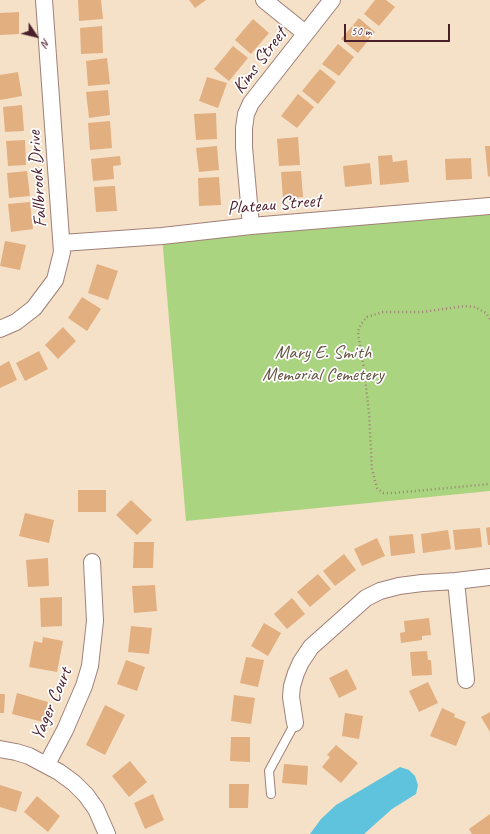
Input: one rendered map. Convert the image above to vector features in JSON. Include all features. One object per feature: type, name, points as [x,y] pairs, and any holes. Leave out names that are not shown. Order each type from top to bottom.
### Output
[{"type":"street","name":"Fallbrook Drive","points":[[0,329],[16,322],[34,308],[54,280],[62,252],[44,0]]},
{"type":"street","points":[[264,0],[305,34]]},
{"type":"street","name":"Kims Street","points":[[251,226],[244,147],[246,114],[251,103],[332,0]]},
{"type":"street","name":"Plateau Street","points":[[62,243],[162,236],[251,226],[490,206]]},
{"type":"street","name":"Yager Court","points":[[47,764],[65,730],[84,686],[90,666],[95,621],[92,562]]},
{"type":"street","points":[[295,722],[291,697],[292,686],[301,662],[311,647],[366,598],[380,591],[398,586],[490,577]]},
{"type":"street","points":[[456,581],[466,680]]},
{"type":"street","points":[[0,749],[22,754],[47,764],[69,780],[86,795],[96,809],[107,834]]},
{"type":"lane","points":[[271,794],[269,772],[295,722]]},
{"type":"path","points":[[490,319],[486,313],[475,307],[466,306],[422,312],[383,312],[367,317],[361,324],[358,331],[368,406],[372,468],[377,488],[383,493],[393,493],[490,484]]},
{"type":"green space","name":"Mary E. Smith Memorial Cemetery","points":[[490,206],[490,491],[186,521],[162,236]]},
{"type":"water","points":[[400,767],[409,770],[415,776],[418,785],[416,794],[392,809],[364,834],[310,834],[321,819],[336,805]]},
{"type":"building","points":[[78,0],[101,0],[103,19],[79,21]]},
{"type":"building","points":[[189,0],[206,0],[195,8]]},
{"type":"building","points":[[375,0],[386,0],[395,7],[379,26],[364,14]]},
{"type":"building","points":[[19,12],[19,34],[0,35],[0,13]]},
{"type":"building","points":[[359,18],[375,32],[358,53],[341,39]]},
{"type":"building","points":[[253,19],[269,33],[251,54],[235,40]]},
{"type":"building","points":[[102,26],[103,53],[81,54],[80,28]]},
{"type":"building","points":[[338,44],[354,57],[339,76],[322,64]]},
{"type":"building","points":[[233,46],[248,58],[229,81],[214,69]]},
{"type":"building","points":[[107,58],[110,84],[88,86],[86,61]]},
{"type":"building","points":[[320,69],[336,82],[318,104],[302,91]]},
{"type":"building","points":[[18,72],[22,96],[0,100],[0,75]]},
{"type":"building","points":[[207,77],[227,83],[218,108],[199,101]]},
{"type":"building","points":[[108,90],[110,115],[89,118],[86,92]]},
{"type":"building","points":[[298,94],[314,107],[297,128],[281,116]]},
{"type":"building","points":[[22,105],[24,131],[5,132],[3,107]]},
{"type":"building","points":[[216,113],[217,139],[196,140],[194,114]]},
{"type":"building","points":[[110,121],[112,148],[90,150],[88,123]]},
{"type":"building","points":[[298,137],[300,165],[279,166],[277,139]]},
{"type":"building","points":[[25,140],[26,165],[8,166],[6,141]]},
{"type":"building","points":[[217,146],[219,170],[199,172],[196,148]]},
{"type":"building","points":[[485,146],[490,146],[490,176],[488,177]]},
{"type":"building","points":[[392,155],[393,162],[407,160],[409,182],[380,185],[378,156]]},
{"type":"building","points":[[120,156],[121,165],[113,166],[114,179],[93,181],[91,159]]},
{"type":"building","points":[[471,158],[472,179],[446,180],[445,159]]},
{"type":"building","points":[[370,163],[372,184],[345,187],[343,166]]},
{"type":"building","points":[[27,171],[30,196],[9,198],[7,173]]},
{"type":"building","points":[[301,171],[303,197],[283,199],[281,172]]},
{"type":"building","points":[[219,177],[221,205],[199,206],[198,178]]},
{"type":"building","points":[[115,186],[117,211],[96,212],[94,187]]},
{"type":"building","points":[[30,202],[33,229],[11,232],[8,204]]},
{"type":"building","points":[[5,241],[26,245],[20,270],[0,266]]},
{"type":"building","points":[[97,264],[118,271],[108,300],[88,293]]},
{"type":"building","points":[[82,297],[101,309],[87,331],[68,318]]},
{"type":"building","points":[[63,327],[76,341],[58,359],[45,345]]},
{"type":"building","points":[[39,351],[48,369],[25,381],[16,363]]},
{"type":"building","points":[[9,361],[17,380],[0,388],[0,366]]},
{"type":"building","points":[[78,490],[106,490],[106,512],[78,512]]},
{"type":"building","points":[[131,500],[152,520],[137,535],[116,515]]},
{"type":"building","points":[[25,513],[54,520],[49,543],[19,536]]},
{"type":"building","points":[[490,527],[490,545],[488,545],[486,528]]},
{"type":"building","points":[[480,528],[482,547],[455,550],[453,530]]},
{"type":"building","points":[[448,530],[451,549],[423,553],[421,534]]},
{"type":"building","points":[[413,534],[415,553],[391,556],[389,536]]},
{"type":"building","points":[[377,538],[385,556],[362,566],[354,549]]},
{"type":"building","points":[[134,542],[154,542],[153,568],[133,568]]},
{"type":"building","points":[[344,554],[356,570],[335,586],[323,571]]},
{"type":"building","points":[[48,558],[49,586],[28,587],[26,560]]},
{"type":"building","points":[[318,574],[331,589],[310,607],[297,592]]},
{"type":"building","points":[[155,585],[157,611],[134,613],[132,586]]},
{"type":"building","points":[[62,597],[62,626],[41,627],[40,598]]},
{"type":"building","points":[[292,598],[305,614],[287,629],[274,614]]},
{"type":"building","points":[[429,618],[431,635],[422,636],[422,640],[401,643],[400,633],[405,632],[404,621]]},
{"type":"building","points":[[264,623],[281,633],[268,656],[251,646]]},
{"type":"building","points":[[131,626],[152,628],[149,654],[128,652]]},
{"type":"building","points":[[43,637],[63,641],[57,672],[29,667],[34,641],[42,643]]},
{"type":"building","points":[[427,651],[428,660],[431,660],[432,675],[412,676],[410,652]]},
{"type":"building","points":[[246,657],[264,660],[258,687],[240,683]]},
{"type":"building","points":[[126,660],[145,667],[137,691],[117,684]]},
{"type":"building","points":[[347,669],[357,689],[339,698],[329,678]]},
{"type":"building","points":[[428,682],[438,703],[419,712],[409,691]]},
{"type":"building","points":[[17,693],[48,702],[43,722],[12,714]]},
{"type":"building","points":[[0,694],[5,694],[4,713],[0,713]]},
{"type":"building","points":[[234,695],[255,698],[251,724],[231,721]]},
{"type":"building","points":[[105,705],[125,715],[105,755],[86,745]]},
{"type":"building","points":[[442,708],[455,714],[454,717],[466,722],[456,746],[430,736]]},
{"type":"building","points":[[490,712],[490,732],[481,717]]},
{"type":"building","points":[[345,713],[363,716],[359,739],[342,736]]},
{"type":"building","points":[[231,737],[250,737],[250,762],[230,761]]},
{"type":"building","points":[[336,745],[358,763],[341,783],[322,767],[330,757],[327,755]]},
{"type":"building","points":[[130,761],[147,782],[129,797],[112,776]]},
{"type":"building","points":[[284,764],[308,766],[307,785],[282,783]]},
{"type":"building","points":[[229,784],[249,784],[248,808],[229,808]]},
{"type":"building","points":[[0,785],[22,792],[16,812],[0,807]]},
{"type":"building","points":[[153,794],[164,820],[145,829],[134,803]]},
{"type":"building","points":[[37,796],[60,816],[48,832],[24,812]]},
{"type":"building","points":[[490,814],[490,834],[472,834],[469,829]]}]
